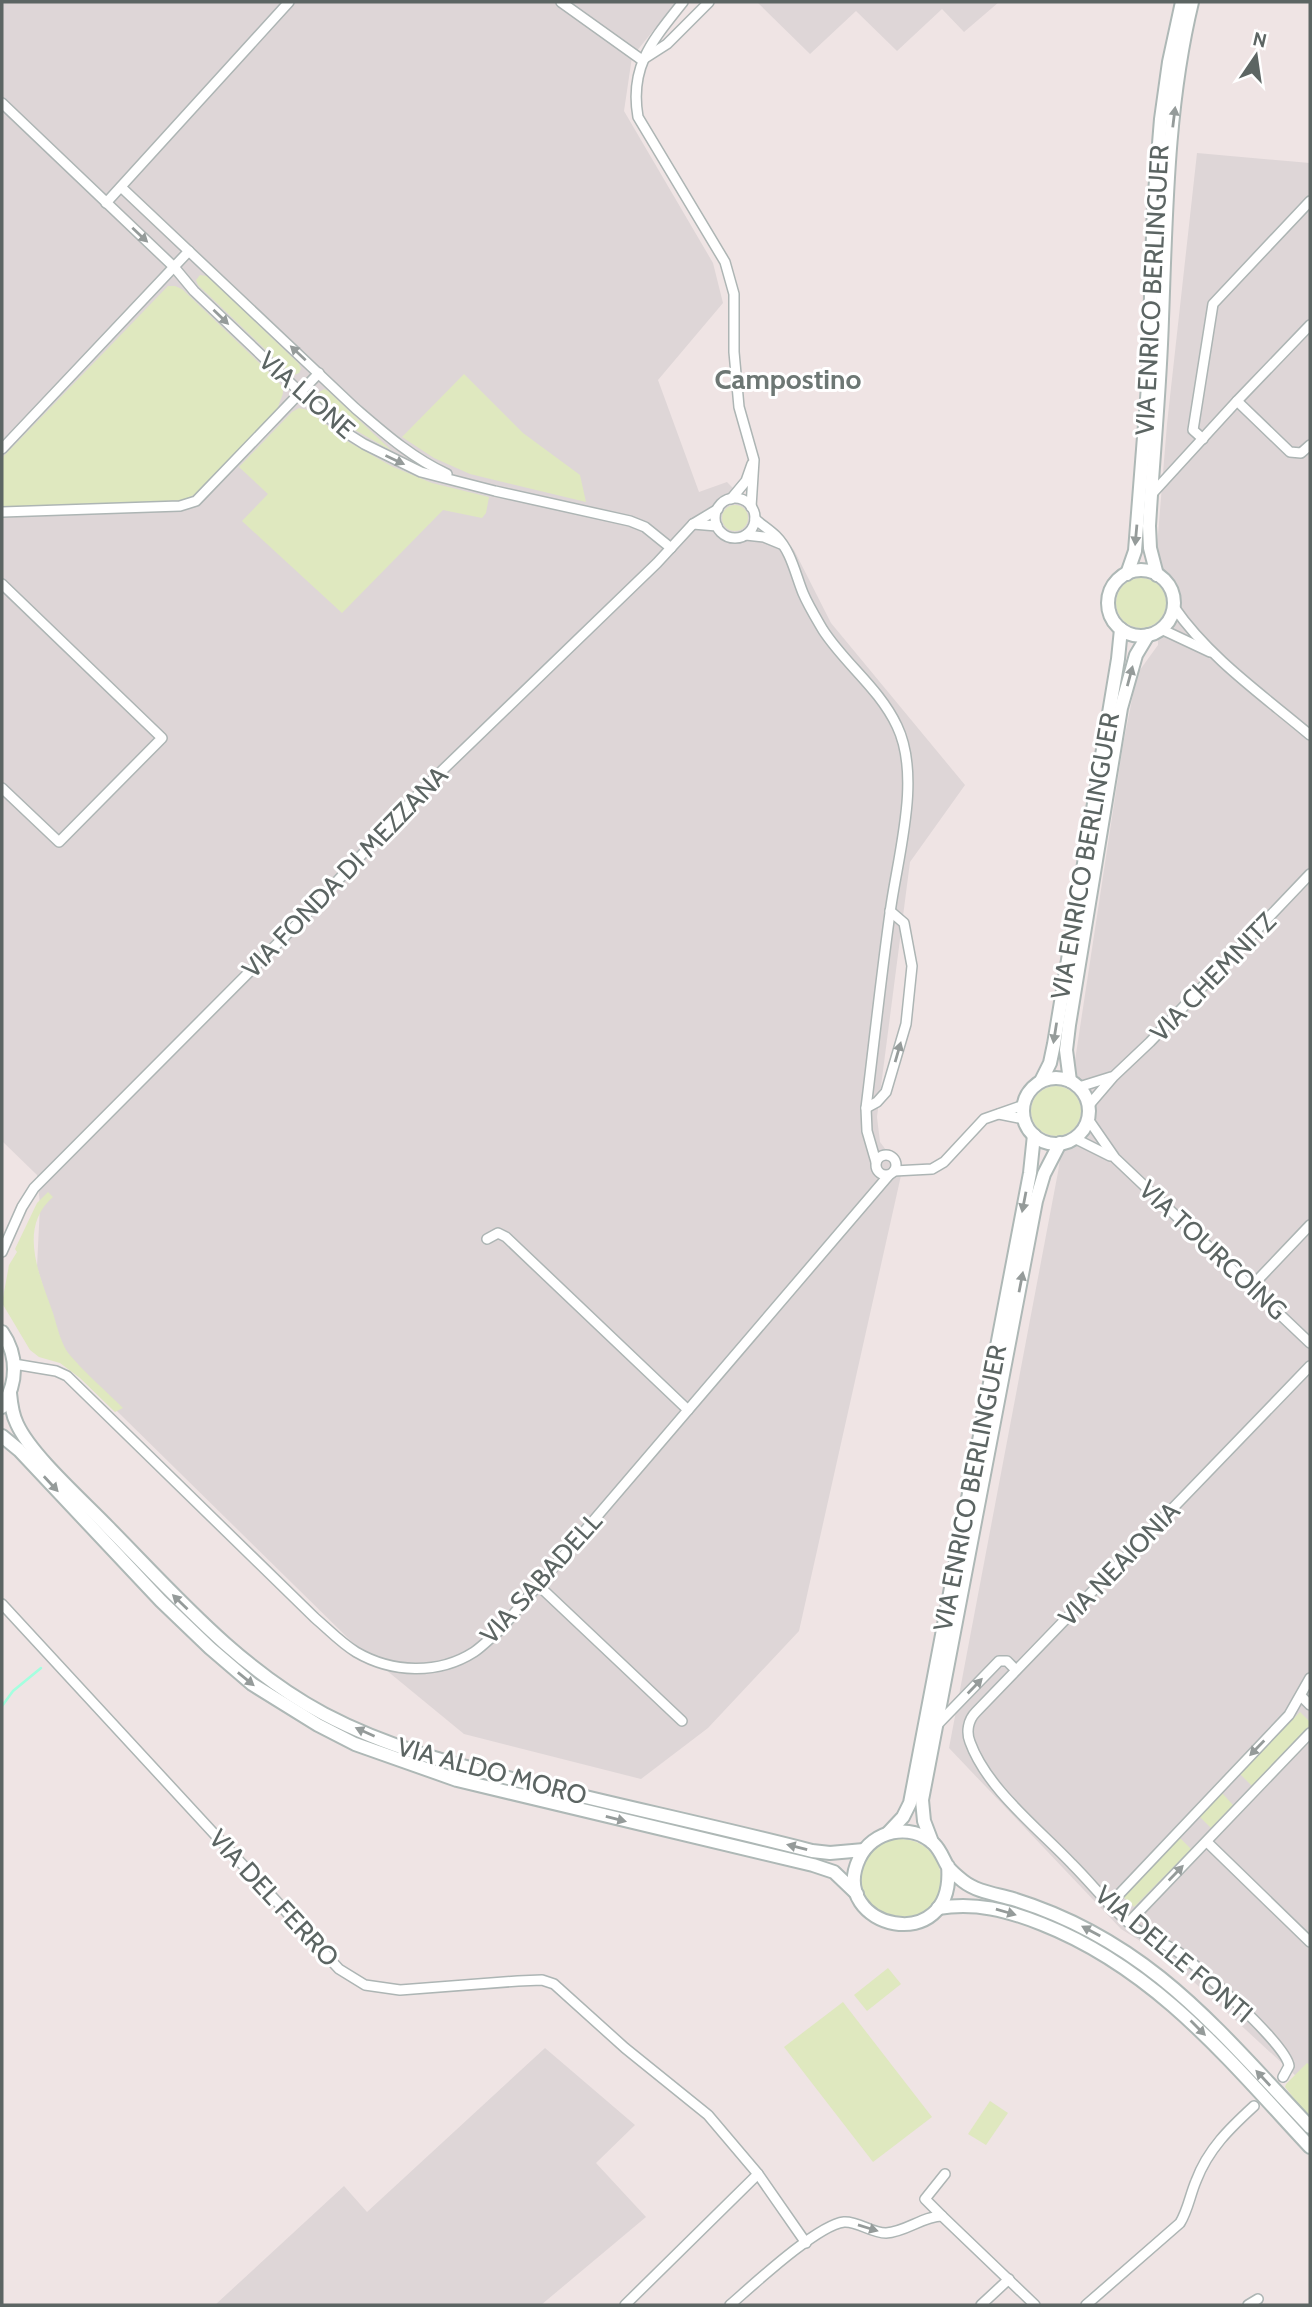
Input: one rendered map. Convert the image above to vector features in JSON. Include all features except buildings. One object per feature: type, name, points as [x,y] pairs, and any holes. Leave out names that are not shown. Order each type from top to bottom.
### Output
[{"type":"main road","name":"VIA ENRICO BERLINGUER","points":[[1174,607],[1169,587],[1157,575],[1149,540],[1150,496],[1160,386],[1166,206],[1187,5]]},
{"type":"main road","name":"VIA ENRICO BERLINGUER","points":[[1024,1105],[1030,1091],[1041,1081],[1050,1063],[1054,1044],[1118,659],[1121,629],[1110,613],[1109,597],[1115,583],[1127,574],[1135,551],[1148,386],[1154,205],[1161,119],[1187,5]]},
{"type":"main road","points":[[1127,574],[1145,571],[1157,575]]},
{"type":"main road","points":[[1121,629],[1133,635],[1148,635],[1161,629],[1169,620],[1174,607]]},
{"type":"main road","name":"VIA ENRICO BERLINGUER","points":[[1089,1105],[1074,1084],[1066,1050],[1069,1025],[1121,708],[1136,655],[1148,635]]},
{"type":"main road","points":[[1041,1081],[1056,1078],[1074,1084]]},
{"type":"main road","points":[[1024,1105],[1024,1119],[1034,1135],[1046,1142],[1060,1143],[1074,1138],[1084,1128],[1089,1105]]},
{"type":"main road","name":"VIA ENRICO BERLINGUER","points":[[888,1833],[903,1817],[910,1803],[1030,1173],[1034,1135]]},
{"type":"main road","name":"VIA ENRICO BERLINGUER","points":[[932,1842],[922,1810],[936,1726],[1037,1201],[1044,1174],[1060,1143]]},
{"type":"main road","name":"VIA ALDO MORO","points":[[2,1332],[12,1352],[14,1364],[10,1393],[2,1407]]},
{"type":"main road","name":"VIA ALDO MORO","points":[[10,1393],[20,1431],[41,1457],[169,1592],[218,1640],[260,1672],[323,1713],[400,1748],[461,1767],[812,1851],[830,1853],[864,1850]]},
{"type":"main road","name":"VIA ALDO MORO","points":[[2,1436],[19,1450],[161,1601],[210,1648],[252,1684],[318,1725],[355,1744],[457,1780],[826,1869],[839,1876],[857,1894]]},
{"type":"main road","points":[[1310,2127],[1206,2016],[1180,1991],[1134,1956],[1083,1927],[966,1883],[948,1866],[940,1850],[932,1842],[911,1832],[888,1833],[864,1850],[855,1871],[857,1894],[872,1914],[894,1925],[919,1922],[939,1908],[967,1904],[1014,1914],[1081,1941],[1121,1964],[1153,1987],[1194,2024],[1310,2147]]},
{"type":"main road","points":[[939,1908],[947,1890],[948,1866]]},
{"type":"street","points":[[106,203],[289,2]]},
{"type":"street","points":[[561,2],[642,60]]},
{"type":"street","points":[[682,2],[655,37],[642,60],[635,96],[638,117],[725,262],[734,294],[734,352],[739,407],[754,460],[751,507],[755,519],[776,536],[790,556],[804,594],[838,652],[864,676],[884,702],[898,727],[907,755],[909,786],[890,911],[865,1124],[881,1174],[893,1169],[932,1169],[940,1165],[980,1121],[1024,1105]]},
{"type":"street","points":[[642,60],[667,44],[709,2]]},
{"type":"street","name":"VIA LIONE","points":[[2,103],[174,267],[194,291],[300,393],[345,432],[382,454],[421,472],[629,521],[645,527],[671,548]]},
{"type":"street","name":"VIA LIONE","points":[[121,187],[394,442],[427,465],[467,483]]},
{"type":"street","points":[[1203,439],[1193,430],[1213,304],[1310,201]]},
{"type":"street","points":[[2,449],[188,251]]},
{"type":"street","points":[[1150,496],[1310,325]]},
{"type":"street","points":[[2,512],[189,504],[196,501],[319,373]]},
{"type":"street","points":[[1237,401],[1290,452],[1301,453],[1310,445]]},
{"type":"street","points":[[754,460],[746,481],[731,499],[718,509],[718,526],[730,537],[764,537],[782,544]]},
{"type":"street","points":[[731,499],[742,500],[751,507]]},
{"type":"street","name":"VIA FONDA DI MEZZANA","points":[[6,1229],[34,1188],[300,921],[424,788],[693,524],[718,509]]},
{"type":"street","points":[[746,535],[755,519]]},
{"type":"street","points":[[693,524],[718,526]]},
{"type":"street","points":[[2,584],[162,737],[59,842],[2,788]]},
{"type":"street","points":[[1174,607],[1188,626],[1218,656],[1310,735]]},
{"type":"street","points":[[1161,629],[1218,656]]},
{"type":"street","name":"VIA CHEMNITZ","points":[[1089,1105],[1310,874]]},
{"type":"street","points":[[866,1108],[877,1102],[886,1092],[906,1024],[912,966],[904,923],[890,911]]},
{"type":"street","name":"VIA CHEMNITZ","points":[[1074,1084],[1113,1077]]},
{"type":"street","points":[[998,1114],[1024,1119]]},
{"type":"street","name":"VIA TOURCOING","points":[[1088,1119],[1115,1158],[1310,1343]]},
{"type":"street","name":"VIA TOURCOING","points":[[1074,1138],[1115,1158]]},
{"type":"street","points":[[874,1190],[878,1163],[889,1155],[893,1169]]},
{"type":"street","name":"VIA SABADELL","points":[[14,1364],[67,1376],[315,1618],[354,1651],[375,1662],[400,1668],[425,1669],[447,1664],[474,1652],[499,1631],[893,1169]]},
{"type":"street","points":[[1251,1287],[1310,1226]]},
{"type":"street","points":[[2,1252],[6,1229]]},
{"type":"street","points":[[487,1239],[498,1233],[506,1237],[688,1410]]},
{"type":"street","name":"VIA NEAIONIA","points":[[988,1773],[970,1741],[969,1725],[972,1717],[1310,1366]]},
{"type":"street","points":[[538,1585],[682,1721]]},
{"type":"street","name":"VIA DEL FERRO","points":[[2,1604],[339,1969],[365,1984],[400,1990],[530,1980],[554,1984],[625,2048],[708,2115],[758,2174],[806,2243]]},
{"type":"street","points":[[936,1726],[999,1661],[1007,1661],[1016,1670]]},
{"type":"street","points":[[1109,1905],[1289,1714],[1310,1678]]},
{"type":"street","points":[[1301,1696],[1310,1705]]},
{"type":"street","points":[[1129,1922],[1310,1733]]},
{"type":"street","name":"VIA DELLE FONTI","points":[[988,1773],[1013,1805],[1109,1905],[1147,1936],[1184,1957],[1254,2021],[1286,2056],[1289,2066],[1283,2077]]},
{"type":"street","points":[[1207,1842],[1310,1942]]},
{"type":"street","points":[[1086,2305],[1180,2223],[1195,2182],[1212,2149],[1225,2132],[1254,2106]]},
{"type":"street","points":[[625,2305],[758,2174]]},
{"type":"street","points":[[945,2174],[925,2199],[1035,2305]]},
{"type":"street","points":[[730,2305],[832,2225],[845,2222],[884,2233],[902,2230],[935,2216],[943,2216]]},
{"type":"street","points":[[981,2305],[1009,2278]]},
{"type":"street","points":[[1248,2305],[1258,2299]]},
{"type":"shaded area","points":[[2,2],[676,2],[632,57],[624,111],[713,263],[723,303],[658,380],[699,492],[727,482],[794,550],[831,623],[965,785],[910,862],[877,1117],[880,1142],[902,1171],[799,1631],[708,1728],[641,1779],[464,1734],[352,1642],[66,1361],[37,1267],[40,1205],[37,1175],[2,1141]]},
{"type":"shaded area","points":[[757,2],[999,2],[964,32],[942,9],[897,51],[856,11],[810,54]]},
{"type":"shaded area","points":[[1197,153],[1310,163],[1310,2089],[1169,1959],[1121,1929],[949,1748],[1058,1172],[1123,745],[1137,674],[1158,645],[1157,547],[1167,424]]},
{"type":"shaded area","points":[[545,2048],[635,2125],[596,2163],[646,2217],[541,2305],[215,2305],[344,2186],[367,2212]]},
{"type":"green space","points":[[200,275],[207,276],[299,364],[299,373],[290,373],[198,285],[196,280]]},
{"type":"green space","points":[[168,286],[182,289],[275,378],[283,390],[278,408],[197,493],[185,500],[2,508],[2,458]]},
{"type":"green space","points":[[464,374],[523,433],[580,475],[586,502],[470,474],[434,458],[402,437]]},
{"type":"green space","points":[[324,389],[392,451],[355,430],[319,401],[318,393]]},
{"type":"green space","points":[[299,408],[308,410],[345,440],[393,467],[432,483],[489,497],[486,513],[482,518],[443,510],[342,613],[242,521],[268,494],[239,467]]},
{"type":"green space","points":[[735,505],[744,509],[748,518],[744,527],[735,531],[726,527],[722,518],[726,509]]},
{"type":"green space","points":[[1141,578],[1159,585],[1166,603],[1159,621],[1141,628],[1123,621],[1116,603],[1123,585]]},
{"type":"green space","points":[[1056,1086],[1074,1093],[1081,1111],[1074,1129],[1056,1136],[1038,1129],[1031,1111],[1038,1093]]},
{"type":"green space","points":[[48,1192],[53,1197],[42,1209],[34,1238],[42,1284],[66,1350],[123,1408],[115,1412],[80,1378],[60,1363],[39,1357],[30,1350],[2,1303],[9,1265],[17,1252],[15,1249],[37,1203]]},
{"type":"green space","points":[[1300,1712],[1310,1725],[1252,1786],[1240,1774]]},
{"type":"green space","points":[[1222,1793],[1233,1805],[1211,1828],[1199,1816]]},
{"type":"green space","points":[[1179,1837],[1191,1849],[1134,1907],[1122,1896]]},
{"type":"green space","points":[[901,1839],[916,1842],[929,1851],[938,1864],[941,1879],[938,1894],[929,1907],[916,1916],[901,1919],[886,1916],[873,1907],[864,1894],[861,1879],[864,1864],[873,1851],[886,1842]]},
{"type":"green space","points":[[888,1968],[901,1984],[867,2011],[854,1995]]},
{"type":"green space","points":[[843,2002],[932,2117],[873,2162],[784,2047]]},
{"type":"green space","points":[[1307,2063],[1310,2065],[1310,2118],[1285,2087]]},
{"type":"green space","points":[[990,2101],[1008,2113],[986,2145],[968,2134]]},
{"type":"waterway","points":[[2,1706],[13,1691],[41,1668]]},
{"type":"district","name":"Campostino","points":[[788,379]]}]
